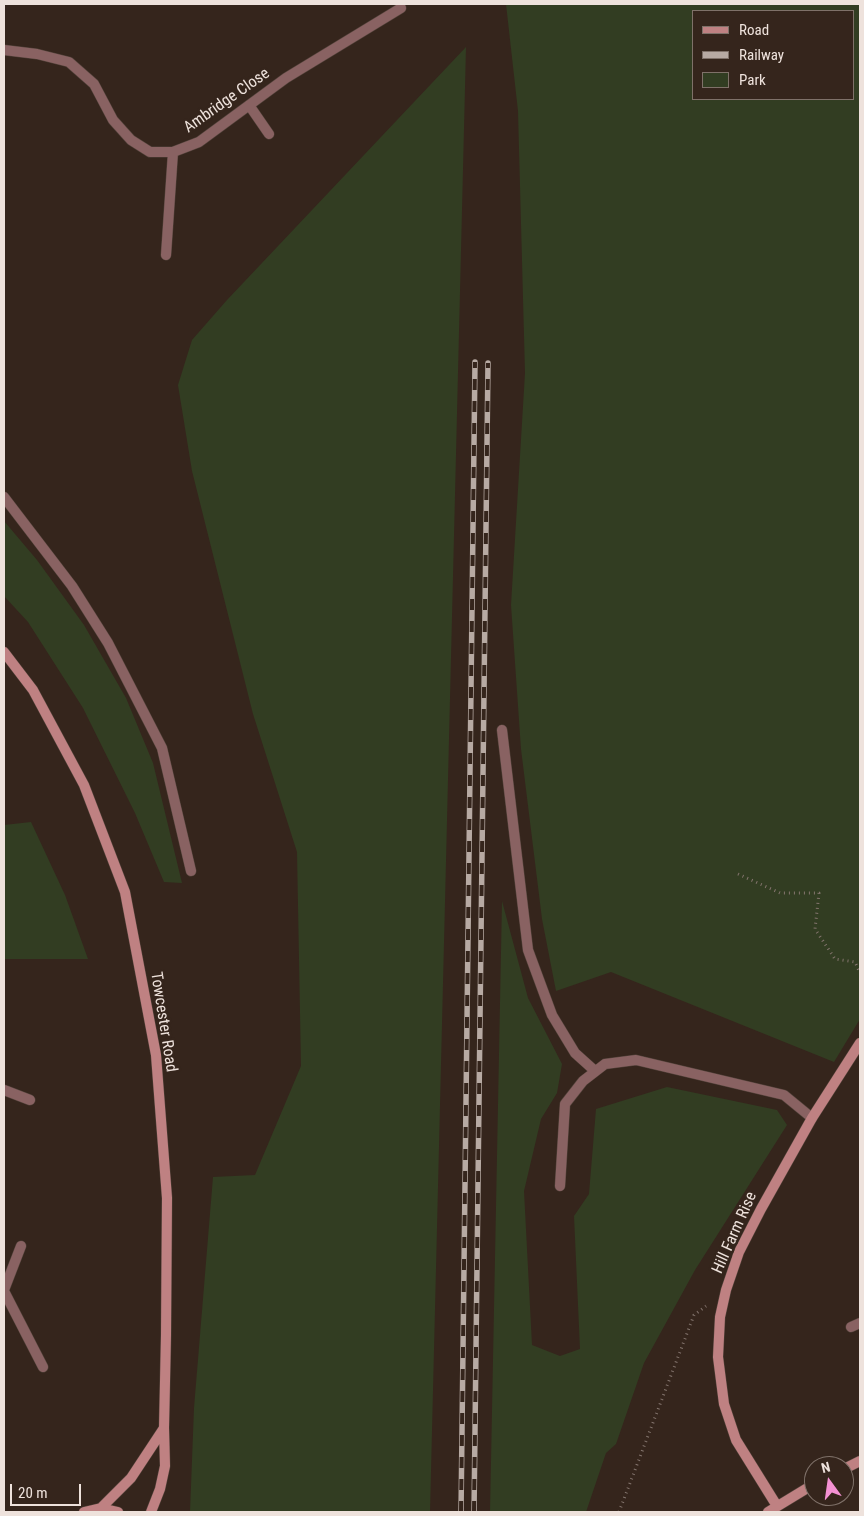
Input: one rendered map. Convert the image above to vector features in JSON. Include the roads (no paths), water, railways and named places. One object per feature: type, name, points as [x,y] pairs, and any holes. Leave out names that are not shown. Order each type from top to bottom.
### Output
[{"type":"street","name":"Ambridge Close","points":[[4,50],[37,54],[70,62],[94,84],[113,120],[131,140],[150,152],[173,152],[199,142],[286,78],[401,8]]},
{"type":"street","points":[[249,105],[269,134]]},
{"type":"street","points":[[166,255],[173,152]]},
{"type":"street","points":[[4,497],[78,594],[108,643],[162,748],[191,870]]},
{"type":"street","name":"Towcester Road","points":[[4,652],[33,690],[84,785],[125,892],[156,1055],[167,1198],[164,1428],[166,1466],[151,1512]]},
{"type":"street","points":[[502,730],[528,950],[552,1015],[575,1053],[595,1072]]},
{"type":"street","name":"Hill Farm Rise","points":[[777,1506],[736,1440],[724,1404],[718,1357],[720,1317],[726,1290],[740,1252],[761,1209],[812,1118],[860,1043]]},
{"type":"street","points":[[560,1186],[565,1104],[583,1081],[606,1064],[636,1060],[784,1096],[812,1118]]},
{"type":"street","points":[[4,1090],[30,1100]]},
{"type":"street","points":[[21,1246],[4,1290],[43,1367]]},
{"type":"street","points":[[101,1508],[131,1478],[164,1428]]},
{"type":"street","points":[[768,1512],[804,1490]]},
{"type":"street","points":[[84,1512],[101,1508],[118,1512]]},
{"type":"railway","points":[[461,1512],[475,362]]},
{"type":"railway","points":[[474,1512],[488,363]]}]
